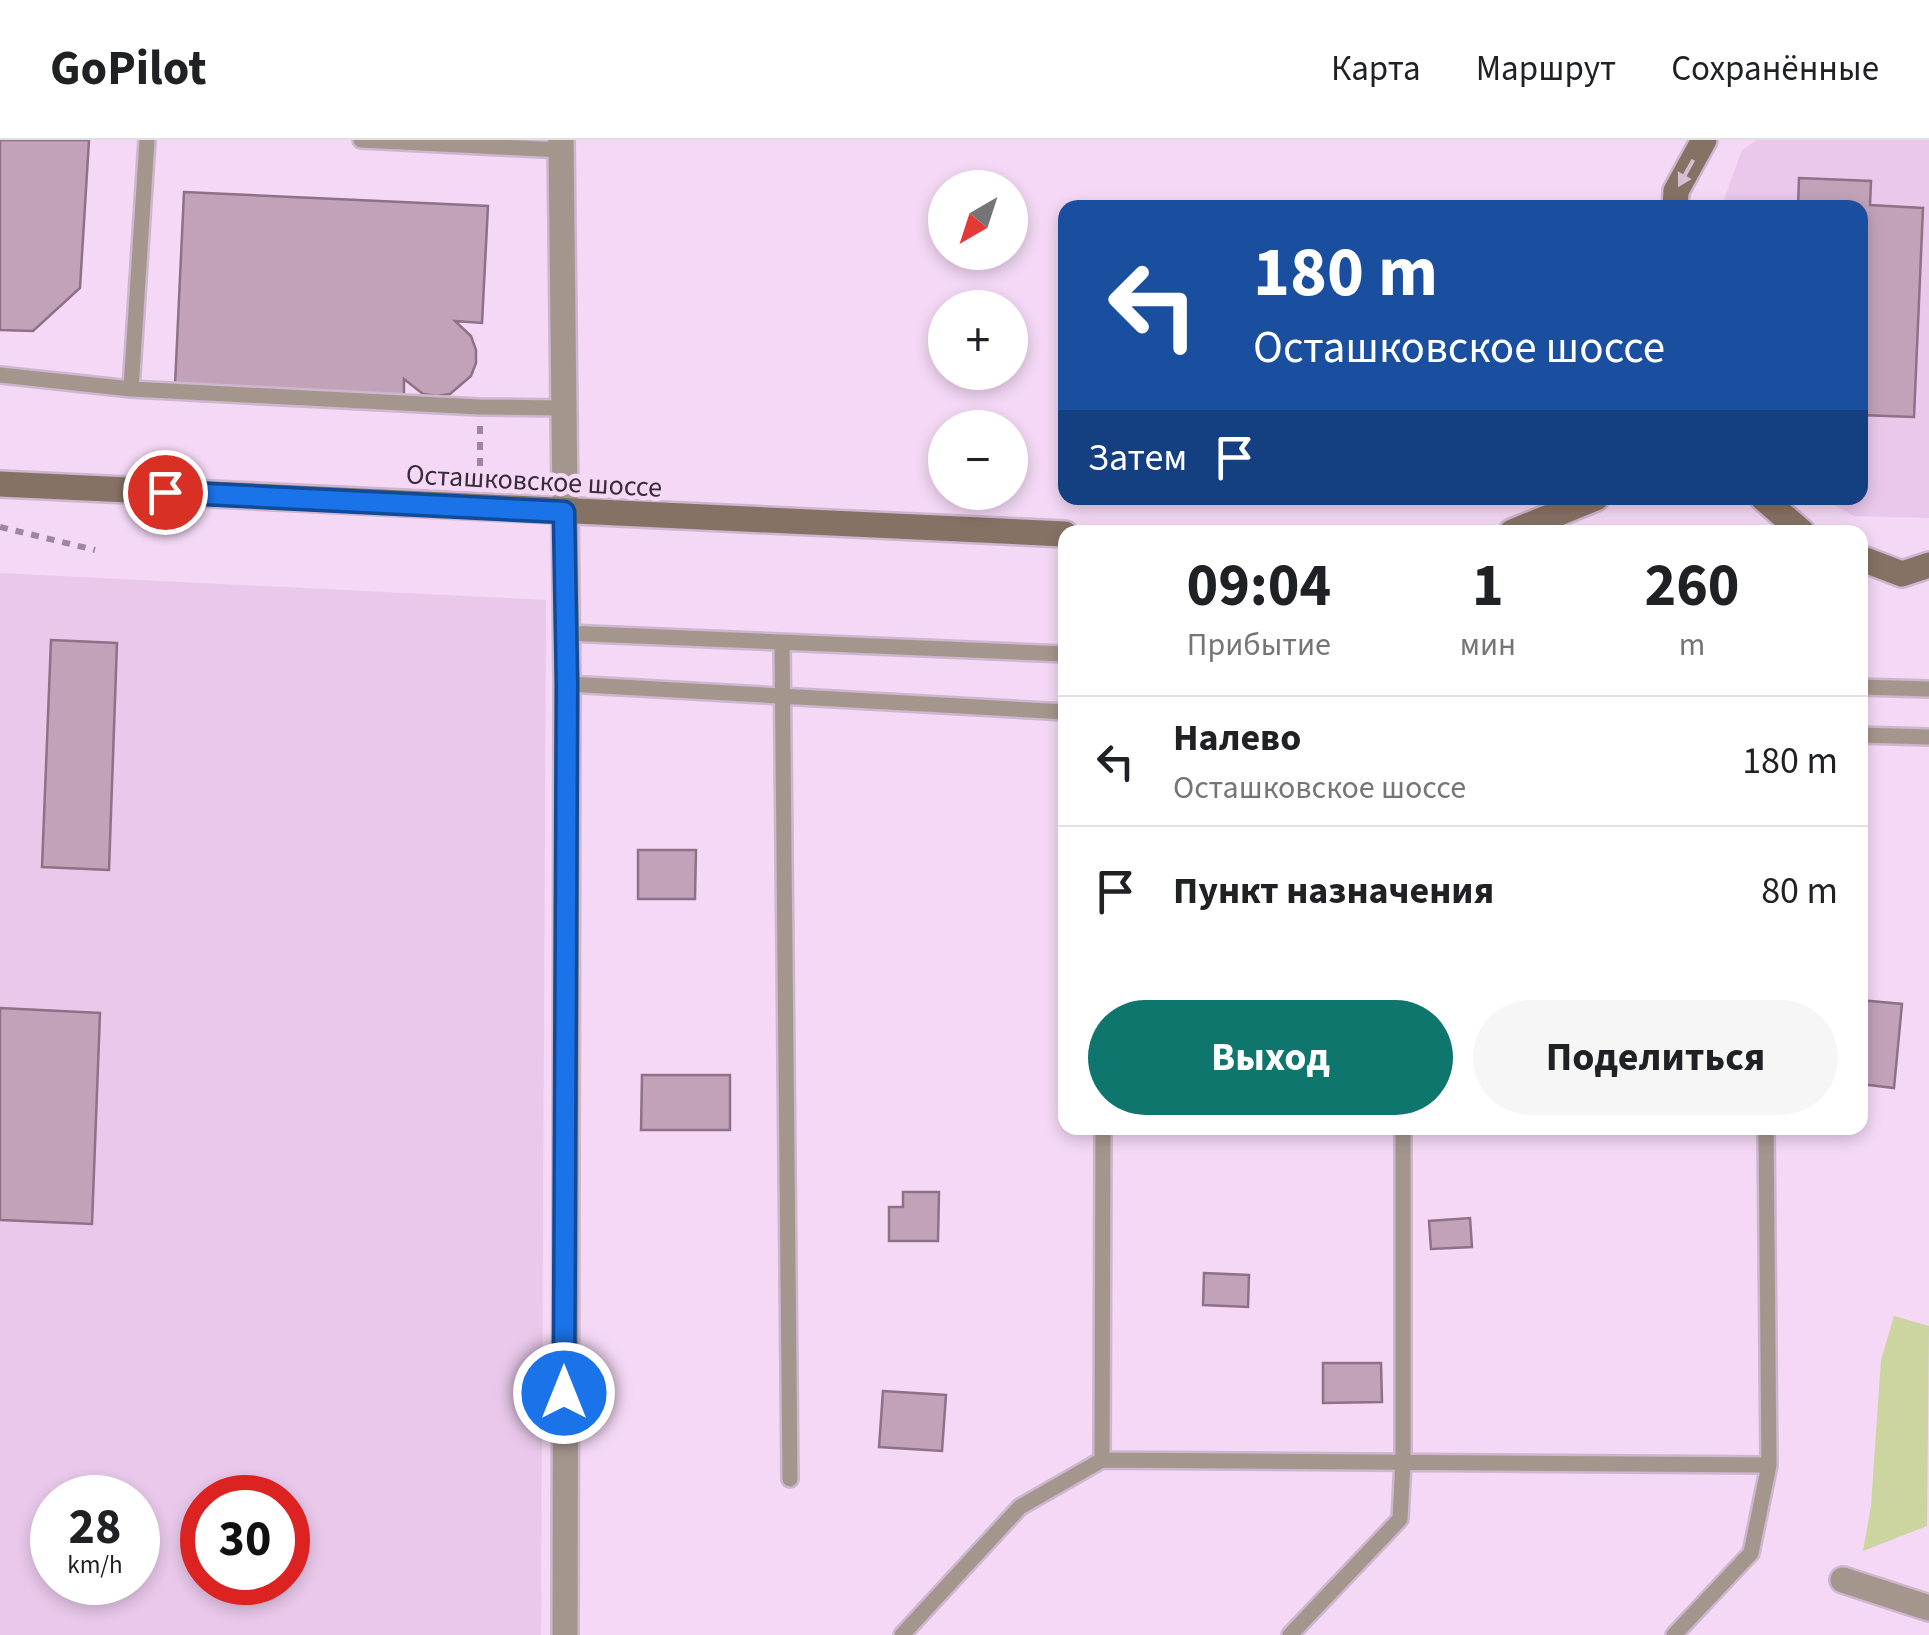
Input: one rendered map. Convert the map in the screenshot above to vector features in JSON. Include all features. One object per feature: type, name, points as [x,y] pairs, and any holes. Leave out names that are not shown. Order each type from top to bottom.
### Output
[{"type":"main road","points":[[1675,200],[1676,191],[1704,140]]},
{"type":"main road","name":"Осташковское шоссе","points":[[0,484],[1058,534]]},
{"type":"main road","points":[[1529,525],[1579,505]]},
{"type":"main road","points":[[1771,505],[1794,525]]},
{"type":"main road","points":[[1868,561],[1902,574],[1929,565]]},
{"type":"main road","points":[[1868,572],[1929,575]]},
{"type":"street","points":[[561,145],[567,684],[565,1635]]},
{"type":"street","points":[[1843,1580],[1929,1608]]},
{"type":"lane","points":[[130,389],[147,140]]},
{"type":"lane","points":[[361,140],[561,145]]},
{"type":"lane","points":[[0,375],[130,389],[562,408]]},
{"type":"lane","points":[[566,633],[1058,654]]},
{"type":"lane","points":[[782,642],[790,1479]]},
{"type":"lane","points":[[567,684],[1058,712]]},
{"type":"lane","points":[[1868,687],[1929,689]]},
{"type":"lane","points":[[1868,734],[1929,737]]},
{"type":"lane","points":[[1102,1460],[1103,1135]]},
{"type":"lane","points":[[1290,1635],[1400,1519],[1403,1135]]},
{"type":"lane","points":[[1674,1635],[1751,1553],[1769,1465],[1766,1135]]},
{"type":"lane","points":[[902,1635],[1020,1507],[1102,1460],[1769,1465]]},
{"type":"path","points":[[480,407],[480,470]]},
{"type":"path","points":[[0,527],[95,550]]},
{"type":"shaded area","points":[[1757,140],[1929,140],[1929,518],[1854,516],[1834,505],[1868,505],[1868,200],[1724,200],[1742,150]]},
{"type":"shaded area","points":[[0,573],[546,600],[541,1635],[0,1635]]},
{"type":"green space","points":[[1894,1316],[1929,1326],[1927,1526],[1863,1551],[1871,1506],[1881,1360]]},
{"type":"building","points":[[0,140],[89,140],[80,288],[33,331],[0,330]]},
{"type":"building","points":[[1799,178],[1871,181],[1870,205],[1923,208],[1914,417],[1868,415],[1868,200],[1798,200]]},
{"type":"building","points":[[184,192],[488,206],[482,323],[455,321],[471,336],[476,350],[471,376],[450,394],[437,396],[423,394],[404,379],[404,396],[175,385]]},
{"type":"building","points":[[51,640],[117,643],[109,870],[42,867]]},
{"type":"building","points":[[638,850],[696,850],[695,899],[638,899]]},
{"type":"building","points":[[1868,1001],[1902,1004],[1894,1088],[1868,1085]]},
{"type":"building","points":[[0,1008],[100,1013],[92,1224],[0,1220]]},
{"type":"building","points":[[642,1075],[730,1075],[730,1130],[641,1130]]},
{"type":"building","points":[[903,1192],[939,1192],[938,1241],[889,1241],[889,1207],[903,1207]]},
{"type":"building","points":[[1470,1218],[1472,1247],[1431,1249],[1429,1221]]},
{"type":"building","points":[[1204,1273],[1249,1275],[1248,1307],[1203,1305]]},
{"type":"building","points":[[1323,1363],[1381,1363],[1382,1402],[1323,1403]]},
{"type":"building","points":[[883,1391],[946,1395],[942,1451],[879,1447]]},
{"type":"route","points":[[165,492],[564,512],[564,1393]]}]
